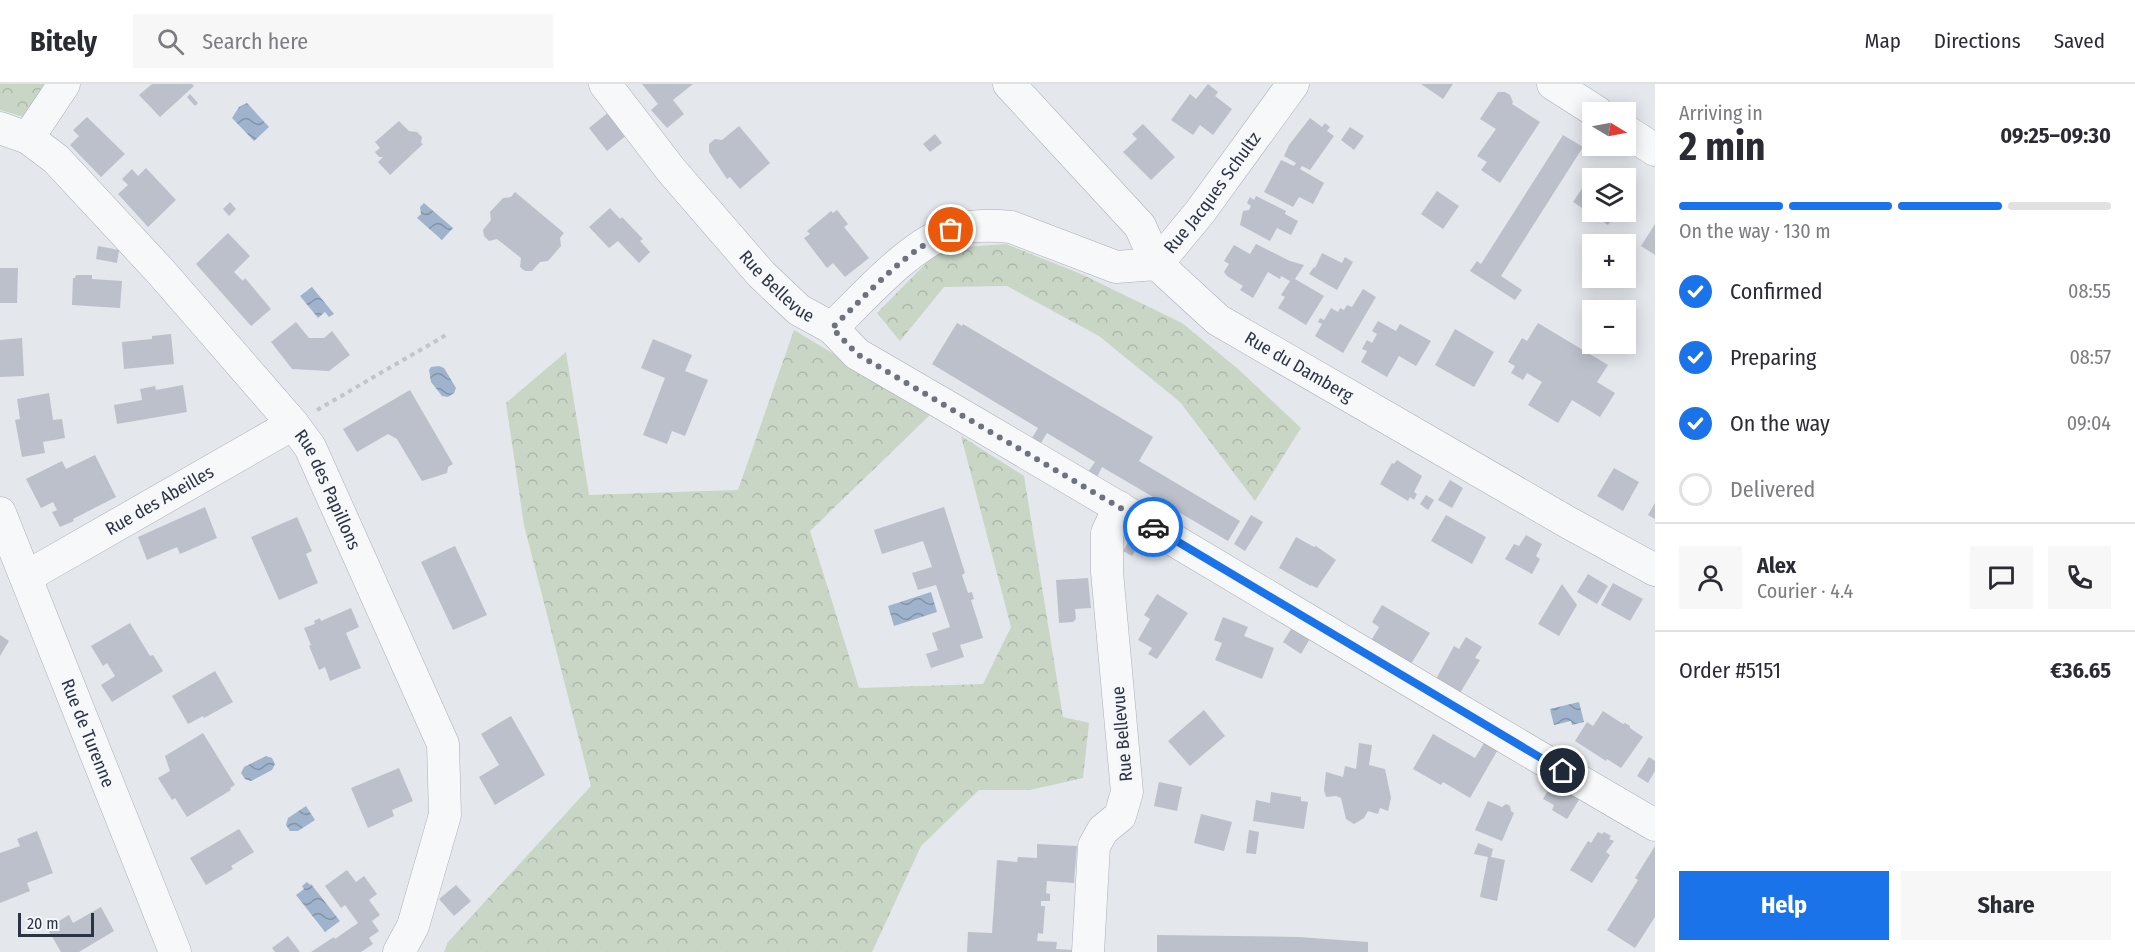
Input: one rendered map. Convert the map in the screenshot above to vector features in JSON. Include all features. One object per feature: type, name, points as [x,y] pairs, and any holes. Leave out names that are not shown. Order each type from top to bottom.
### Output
[{"type":"street","points":[[14,133],[64,84]]},
{"type":"street","name":"Rue Bellevue","points":[[605,84],[671,170],[761,274],[799,310],[832,328],[857,354],[1655,825]]},
{"type":"street","name":"Rue du Damberg","points":[[1009,84],[1140,226],[1157,264],[1218,320],[1569,523],[1655,570]]},
{"type":"street","name":"Rue Jacques Schultz","points":[[832,328],[910,254],[932,239],[951,230],[993,225],[1011,227],[1116,267],[1157,264],[1200,212],[1293,84]]},
{"type":"street","points":[[1553,84],[1582,102]]},
{"type":"street","name":"Rue des Papillons","points":[[14,133],[56,159],[161,272],[293,424],[310,447],[443,744],[445,815],[413,926],[399,952]]},
{"type":"street","points":[[1636,138],[1655,150]]},
{"type":"street","name":"Rue des Abeilles","points":[[26,577],[293,424]]},
{"type":"street","name":"Rue Bellevue","points":[[1088,952],[1094,846],[1103,830],[1119,816],[1128,792],[1107,572],[1107,533],[1119,507]]},
{"type":"street","name":"Rue de Turenne","points":[[0,513],[175,952]]},
{"type":"path","points":[[293,424],[446,335]]},
{"type":"green space","points":[[0,84],[48,84],[24,117],[0,110]]},
{"type":"green space","points":[[1006,244],[1081,274],[1182,323],[1238,369],[1301,428],[1255,501],[1180,402],[1099,336],[1007,286],[944,287],[900,341],[877,313],[940,249]]},
{"type":"green space","points":[[794,330],[932,413],[810,531],[859,688],[983,684],[1011,627],[961,436],[1024,476],[1063,717],[1089,723],[1083,778],[1030,790],[979,790],[921,846],[872,952],[444,952],[448,942],[591,786],[524,525],[506,403],[566,352],[589,495],[738,490]]},
{"type":"water","points":[[247,103],[269,127],[254,141],[232,118],[239,107]]},
{"type":"water","points":[[424,203],[453,228],[442,240],[417,218],[421,214],[420,207]]},
{"type":"water","points":[[312,287],[334,314],[329,317],[325,312],[318,318],[300,296]]},
{"type":"water","points":[[431,367],[444,368],[456,388],[454,393],[448,397],[442,396],[431,382],[429,370]]},
{"type":"water","points":[[931,592],[937,612],[894,626],[888,606]]},
{"type":"water","points":[[1579,702],[1584,722],[1572,725],[1571,721],[1554,725],[1550,709]]},
{"type":"water","points":[[266,756],[272,758],[275,764],[272,770],[251,781],[245,779],[241,773],[244,767]]},
{"type":"water","points":[[306,806],[315,820],[298,831],[290,831],[286,825],[288,818]]},
{"type":"water","points":[[307,882],[340,921],[325,932],[296,895],[304,889],[302,886]]},
{"type":"building","points":[[152,84],[192,84],[194,86],[160,117],[139,95]]},
{"type":"building","points":[[642,84],[693,84],[673,100],[684,114],[667,128],[651,110],[658,104]]},
{"type":"building","points":[[1208,84],[1218,92],[1215,96],[1232,109],[1213,135],[1200,125],[1193,135],[1171,120],[1190,94],[1196,99]]},
{"type":"building","points":[[1421,84],[1453,84],[1443,99]]},
{"type":"building","points":[[1498,92],[1510,95],[1512,104],[1540,122],[1500,183],[1481,170],[1487,162],[1477,156],[1496,129],[1480,119]]},
{"type":"building","points":[[190,94],[198,103],[195,106],[187,97]]},
{"type":"building","points":[[609,112],[628,134],[607,151],[589,128]]},
{"type":"building","points":[[87,117],[125,154],[101,177],[70,145],[79,136],[73,130]]},
{"type":"building","points":[[1310,118],[1322,127],[1325,123],[1330,127],[1327,131],[1334,136],[1310,170],[1302,166],[1300,169],[1324,183],[1313,204],[1299,197],[1293,207],[1264,192],[1281,160],[1294,166],[1296,163],[1284,156],[1289,145]]},
{"type":"building","points":[[399,121],[409,131],[417,132],[422,137],[421,143],[423,144],[390,175],[378,162],[383,157],[379,157],[375,152],[380,148],[375,142]]},
{"type":"building","points":[[1143,124],[1175,157],[1151,180],[1123,152],[1137,139],[1132,134]]},
{"type":"building","points":[[739,126],[770,163],[740,189],[730,177],[727,179],[709,152],[709,144],[715,139],[722,140]]},
{"type":"building","points":[[1350,127],[1364,136],[1354,150],[1341,140]]},
{"type":"building","points":[[935,134],[942,143],[930,152],[923,144]]},
{"type":"building","points":[[1563,135],[1582,146],[1501,276],[1522,290],[1515,300],[1470,271],[1477,261],[1481,264]]},
{"type":"building","points":[[146,168],[176,200],[148,227],[118,194],[128,185],[122,179],[132,169],[138,176]]},
{"type":"building","points":[[1582,188],[1582,208],[1573,202]]},
{"type":"building","points":[[1437,191],[1459,206],[1443,229],[1421,214]]},
{"type":"building","points":[[515,192],[564,233],[560,238],[561,246],[548,261],[540,262],[532,271],[525,271],[520,267],[521,258],[497,239],[489,241],[484,236],[483,230],[491,220],[490,212],[503,198],[511,197]]},
{"type":"building","points":[[1256,196],[1286,211],[1285,214],[1298,221],[1291,235],[1277,228],[1270,241],[1240,225],[1243,211],[1249,210],[1251,206],[1247,203],[1250,197],[1254,200]]},
{"type":"building","points":[[230,202],[236,209],[229,216],[223,209]]},
{"type":"building","points":[[610,208],[643,239],[640,241],[650,252],[639,263],[618,241],[609,248],[589,227]]},
{"type":"building","points":[[837,210],[848,224],[844,227],[869,258],[845,277],[833,263],[827,268],[804,238],[810,234],[807,231],[831,211],[833,213]]},
{"type":"building","points":[[1655,224],[1655,255],[1641,246]]},
{"type":"building","points":[[228,233],[250,256],[234,272],[243,281],[245,278],[271,309],[251,326],[196,264]]},
{"type":"building","points":[[1256,244],[1290,261],[1304,265],[1295,279],[1324,296],[1306,325],[1278,308],[1285,297],[1281,295],[1290,281],[1281,276],[1280,279],[1268,272],[1253,298],[1240,290],[1243,286],[1224,272],[1229,264],[1224,261],[1234,245],[1250,254]]},
{"type":"building","points":[[98,246],[119,250],[117,263],[96,259]]},
{"type":"building","points":[[1322,253],[1342,263],[1345,257],[1353,262],[1337,290],[1309,274],[1315,268]]},
{"type":"building","points":[[0,268],[18,268],[17,303],[0,303]]},
{"type":"building","points":[[76,275],[92,275],[92,279],[122,281],[120,308],[72,305],[73,278]]},
{"type":"building","points":[[1363,289],[1376,297],[1343,353],[1315,336],[1322,324],[1318,322],[1320,318],[1324,320],[1331,308],[1338,312],[1340,308],[1344,310],[1347,305],[1352,307]]},
{"type":"building","points":[[1378,321],[1396,331],[1400,324],[1431,341],[1416,366],[1399,356],[1387,377],[1361,362],[1367,351],[1362,349],[1367,340],[1372,343],[1377,334],[1372,331]]},
{"type":"building","points":[[296,322],[309,338],[324,338],[332,331],[350,355],[329,371],[292,369],[271,342]]},
{"type":"building","points":[[957,323],[962,326],[963,324],[1153,437],[1139,461],[1240,521],[1228,541],[1102,467],[1097,477],[1088,472],[1095,462],[1047,433],[1041,443],[1032,438],[1038,428],[932,364]]},
{"type":"building","points":[[1538,323],[1582,349],[1582,354],[1590,354],[1608,365],[1597,382],[1615,393],[1600,417],[1572,400],[1558,423],[1528,405],[1542,382],[1527,373],[1523,380],[1511,373],[1515,366],[1508,362],[1522,338],[1527,341]]},
{"type":"building","points":[[1455,329],[1494,352],[1474,387],[1435,365]]},
{"type":"building","points":[[171,334],[174,364],[124,369],[122,342],[152,339],[152,336]]},
{"type":"building","points":[[22,338],[24,376],[0,377],[0,340]]},
{"type":"building","points":[[653,339],[692,355],[685,371],[708,380],[685,436],[672,431],[667,444],[643,435],[665,378],[641,368]]},
{"type":"building","points":[[183,385],[187,412],[117,424],[114,405],[142,400],[140,389],[155,386],[156,390]]},
{"type":"building","points":[[410,390],[453,464],[448,467],[447,473],[422,481],[397,439],[388,434],[357,452],[343,429]]},
{"type":"building","points":[[49,393],[53,420],[62,419],[65,438],[43,442],[45,453],[22,457],[15,420],[20,419],[17,399]]},
{"type":"building","points":[[95,455],[116,497],[60,527],[52,512],[57,510],[53,502],[41,508],[26,479],[62,461],[66,469]]},
{"type":"building","points":[[1397,460],[1422,476],[1414,492],[1417,494],[1414,500],[1410,497],[1408,501],[1380,484],[1392,463],[1394,464]]},
{"type":"building","points":[[1614,468],[1639,482],[1623,511],[1597,496]]},
{"type":"building","points":[[1450,480],[1463,488],[1452,508],[1438,500]]},
{"type":"building","points":[[1426,495],[1434,500],[1428,510],[1420,504]]},
{"type":"building","points":[[1655,503],[1655,519],[1648,515]]},
{"type":"building","points":[[205,507],[217,538],[180,554],[177,547],[147,560],[138,537]]},
{"type":"building","points":[[944,507],[965,573],[962,575],[968,593],[972,592],[974,599],[971,600],[983,638],[960,645],[964,657],[931,668],[926,654],[938,650],[932,633],[950,627],[936,585],[918,590],[912,573],[932,567],[923,541],[882,554],[874,530]]},
{"type":"building","points":[[1251,515],[1263,522],[1245,551],[1234,544]]},
{"type":"building","points":[[1446,515],[1486,537],[1472,564],[1431,541]]},
{"type":"building","points":[[297,517],[312,551],[306,554],[318,583],[279,600],[251,537]]},
{"type":"building","points":[[1132,535],[1141,541],[1132,556],[1123,551]]},
{"type":"building","points":[[1526,535],[1542,544],[1536,556],[1540,559],[1532,574],[1505,559],[1514,544],[1519,546]]},
{"type":"building","points":[[1296,537],[1316,546],[1336,560],[1317,588],[1279,568]]},
{"type":"building","points":[[455,546],[487,615],[453,630],[421,562]]},
{"type":"building","points":[[1588,574],[1608,586],[1597,604],[1577,592]]},
{"type":"building","points":[[1088,578],[1091,608],[1075,609],[1076,619],[1073,622],[1059,623],[1056,580]]},
{"type":"building","points":[[1613,583],[1643,599],[1630,621],[1601,605]]},
{"type":"building","points":[[1562,584],[1577,605],[1559,636],[1538,624]]},
{"type":"building","points":[[1157,594],[1188,613],[1157,659],[1148,654],[1152,648],[1138,640],[1150,619],[1144,615]]},
{"type":"building","points":[[1382,605],[1430,633],[1411,664],[1371,641],[1379,627],[1372,622]]},
{"type":"building","points":[[351,608],[359,627],[346,633],[361,668],[330,681],[325,667],[319,670],[304,628],[315,624],[314,621],[320,618],[321,621]]},
{"type":"building","points":[[1223,617],[1248,627],[1244,636],[1274,648],[1262,679],[1215,660],[1222,643],[1214,640]]},
{"type":"building","points":[[130,623],[150,656],[153,655],[163,671],[112,702],[101,685],[115,676],[107,663],[103,666],[91,646]]},
{"type":"building","points":[[1293,626],[1311,637],[1301,654],[1283,642]]},
{"type":"building","points":[[0,635],[9,641],[0,656]]},
{"type":"building","points":[[1466,637],[1482,647],[1475,658],[1480,660],[1460,693],[1436,679],[1454,646],[1459,649]]},
{"type":"building","points":[[215,671],[233,702],[188,724],[172,696]]},
{"type":"building","points":[[1204,710],[1225,736],[1190,766],[1168,741]]},
{"type":"building","points":[[1603,711],[1630,726],[1643,737],[1621,768],[1575,741],[1587,722],[1593,726]]},
{"type":"building","points":[[511,716],[545,775],[495,805],[479,777],[499,765],[481,734]]},
{"type":"building","points":[[203,733],[235,785],[230,788],[231,790],[187,817],[175,798],[172,800],[158,778],[170,771],[165,756]]},
{"type":"building","points":[[1433,734],[1475,758],[1487,738],[1500,746],[1470,798],[1443,782],[1441,785],[1413,769]]},
{"type":"building","points":[[1359,743],[1372,745],[1369,765],[1385,769],[1391,798],[1388,811],[1380,808],[1378,814],[1368,811],[1364,818],[1354,824],[1346,819],[1341,798],[1326,797],[1324,790],[1326,772],[1343,777],[1345,766],[1356,769]]},
{"type":"building","points":[[1649,757],[1655,761],[1655,771],[1648,783],[1637,776]]},
{"type":"building","points":[[399,768],[413,801],[392,810],[394,816],[368,828],[351,788]]},
{"type":"building","points":[[1555,779],[1582,795],[1567,819],[1552,810],[1554,805],[1543,799]]},
{"type":"building","points":[[1159,782],[1182,787],[1177,811],[1154,806]]},
{"type":"building","points":[[1271,792],[1301,797],[1301,801],[1308,802],[1304,829],[1253,821],[1256,800],[1270,803]]},
{"type":"building","points":[[1488,801],[1502,807],[1506,804],[1514,813],[1502,841],[1475,830]]},
{"type":"building","points":[[1201,814],[1232,822],[1224,851],[1194,843]]},
{"type":"building","points":[[239,829],[254,852],[231,866],[233,869],[206,885],[190,858]]},
{"type":"building","points":[[1249,830],[1259,832],[1256,854],[1246,853]]},
{"type":"building","points":[[37,831],[53,873],[27,883],[30,891],[0,903],[0,853],[20,846],[17,839]]},
{"type":"building","points":[[1598,832],[1602,834],[1604,832],[1611,836],[1609,839],[1614,841],[1606,852],[1610,855],[1592,883],[1570,870],[1588,841],[1591,843]]},
{"type":"building","points":[[1478,843],[1493,849],[1491,857],[1505,860],[1497,901],[1480,897],[1488,857],[1474,854]]},
{"type":"building","points":[[1037,844],[1077,846],[1074,883],[1047,881],[1046,893],[1050,894],[1050,901],[1041,901],[1041,906],[1045,906],[1043,934],[1038,933],[1037,941],[1057,942],[1056,949],[1072,950],[1072,952],[967,952],[968,932],[992,933],[997,860],[1017,862],[1018,857],[1037,858]]},
{"type":"building","points":[[1655,846],[1655,917],[1635,948],[1607,930],[1638,880],[1635,878]]},
{"type":"building","points":[[347,870],[356,882],[364,876],[377,894],[369,900],[380,915],[372,921],[379,931],[369,938],[373,944],[361,952],[311,952],[358,923],[345,905],[341,908],[325,886]]},
{"type":"building","points":[[456,885],[471,901],[454,916],[439,899]]},
{"type":"building","points":[[101,907],[114,931],[79,952],[61,952],[47,928],[69,915],[73,923]]},
{"type":"building","points":[[1157,935],[1299,937],[1368,942],[1368,952],[1157,952]]},
{"type":"building","points":[[288,936],[300,952],[275,952],[272,948]]},
{"type":"way so far","points":[[951,230],[932,239],[910,254],[832,328],[857,354],[1153,527]]},
{"type":"route","points":[[1153,527],[1563,771]]}]
